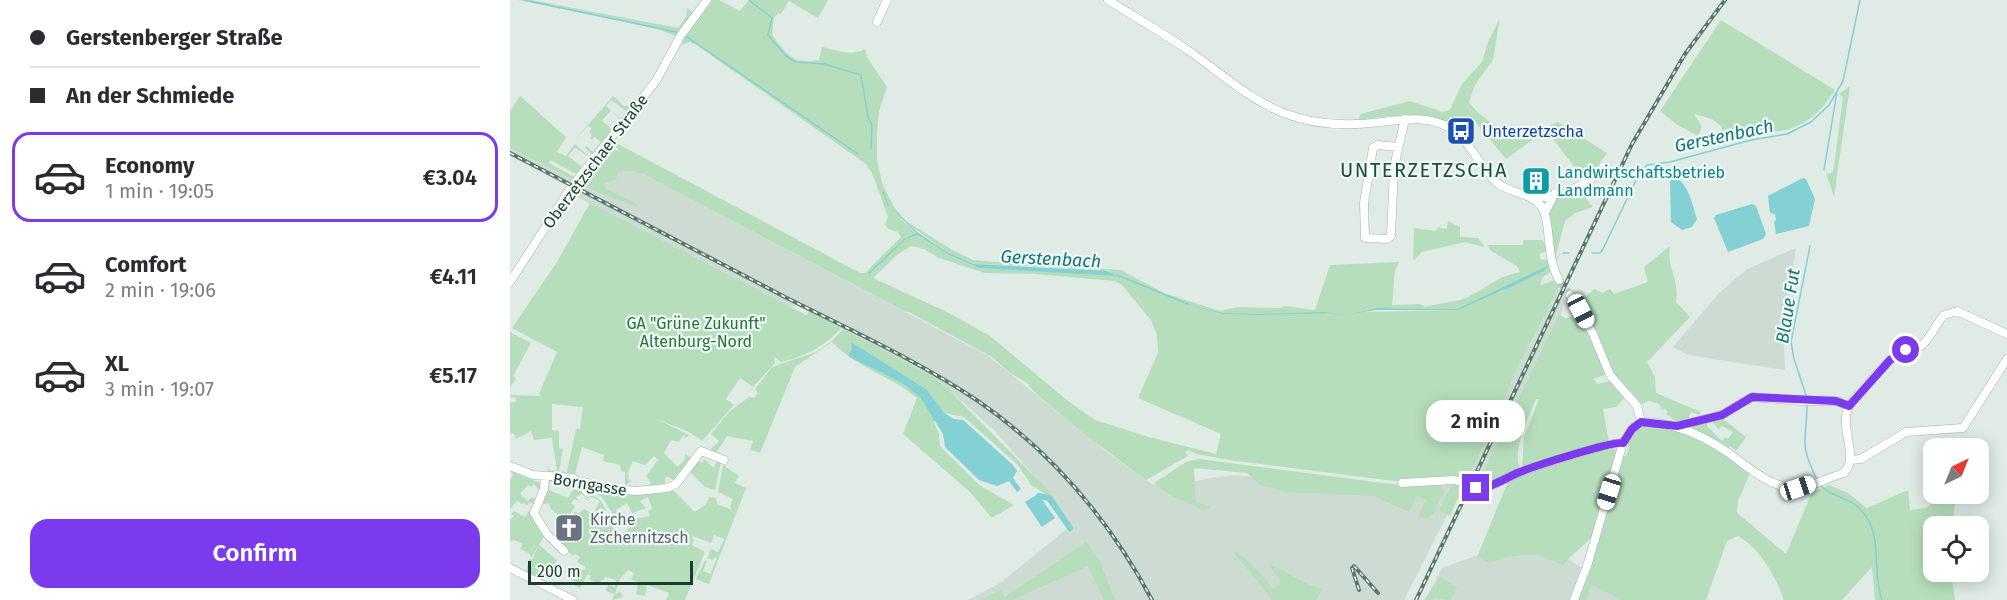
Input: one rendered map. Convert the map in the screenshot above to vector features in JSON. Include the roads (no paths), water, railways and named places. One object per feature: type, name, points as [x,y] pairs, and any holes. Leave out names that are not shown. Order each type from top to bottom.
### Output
[{"type":"street","name":"Oberzetzschaer Straße","points":[[510,282],[572,186],[656,81],[682,35],[707,0]]},
{"type":"street","points":[[877,22],[887,0]]},
{"type":"street","points":[[1108,0],[1188,50],[1234,85],[1269,106],[1303,119],[1357,124],[1406,118],[1438,123],[1450,128],[1461,137],[1498,183],[1532,198],[1541,198],[1591,179],[1603,166]]},
{"type":"street","points":[[1398,147],[1378,145],[1373,148],[1364,203],[1365,238],[1387,239],[1391,236],[1392,194],[1398,147],[1406,118]]},
{"type":"street","points":[[1555,193],[1545,213],[1550,259],[1559,280]]},
{"type":"street","points":[[1532,198],[1545,213]]},
{"type":"street","points":[[1570,295],[1593,334],[1610,375],[1637,406],[1641,422]]},
{"type":"street","points":[[1574,600],[1623,443],[1632,429],[1641,422],[1677,426],[1710,441],[1770,480],[1792,488],[1813,483],[1845,473],[1849,468],[1851,460],[1846,430],[1849,406],[1890,360],[1899,353],[1917,349],[1923,344],[1944,315],[1956,311],[2007,334]]},
{"type":"street","points":[[1851,460],[1861,459],[1906,432],[1964,428],[2007,360]]},
{"type":"street","points":[[1677,426],[1722,415],[1752,397],[1836,401],[1849,406]]},
{"type":"street","points":[[1476,488],[1487,487],[1535,467],[1610,444],[1623,443]]},
{"type":"street","name":"Borngasse","points":[[510,466],[523,473],[573,478],[616,490],[667,488],[680,480],[701,451],[724,460]]},
{"type":"street","points":[[545,477],[544,489],[534,513],[547,534],[564,551]]},
{"type":"street","points":[[573,478],[588,493]]},
{"type":"street","points":[[1402,483],[1454,480],[1467,483]]},
{"type":"street","points":[[510,568],[573,600]]},
{"type":"water","points":[[1674,176],[1687,189],[1697,219],[1692,227],[1682,230],[1671,222],[1670,182]]},
{"type":"water","points":[[1803,178],[1806,179],[1815,199],[1809,226],[1776,234],[1775,214],[1770,213],[1768,196]]},
{"type":"water","points":[[888,204],[917,232],[945,251],[973,264],[1106,271],[1118,276],[979,268],[949,255],[918,235],[904,239],[916,233]]},
{"type":"water","points":[[1752,204],[1756,206],[1766,234],[1763,239],[1728,252],[1714,218],[1716,215]]},
{"type":"water","points":[[1563,252],[1544,271],[1458,310],[1374,310],[1350,314],[1378,308],[1457,309],[1547,266]]},
{"type":"water","points":[[1186,304],[1223,313],[1324,312],[1345,315],[1329,313],[1223,314]]},
{"type":"water","points":[[851,342],[927,390],[944,413],[954,419],[963,420],[1013,465],[1017,471],[1013,478],[1021,489],[1017,492],[1009,481],[997,486],[979,480],[945,447],[943,434],[920,397],[902,383],[848,356],[852,350]]},
{"type":"water","points":[[1038,494],[1055,518],[1042,527],[1025,502]]},
{"type":"waterway","points":[[524,0],[680,33]]},
{"type":"waterway","name":"Gerstenbach","points":[[749,0],[772,18],[768,35],[786,56],[796,62],[824,64],[861,75],[868,117],[872,125],[871,148]]},
{"type":"waterway","name":"Gerstenbach","points":[[1592,253],[1600,253],[1603,249],[1638,176],[1647,165],[1670,162],[1751,140],[1787,134],[1811,122],[1829,105],[1843,81],[1860,0]]},
{"type":"waterway","points":[[684,35],[858,154]]},
{"type":"waterway","name":"Blaue Fut","points":[[1824,170],[1837,92]]},
{"type":"waterway","name":"Gerstenbach","points":[[883,192],[888,205]]},
{"type":"waterway","points":[[869,273],[905,239]]},
{"type":"waterway","name":"Blaue Fut","points":[[1807,398],[1791,342],[1810,246]]},
{"type":"waterway","name":"Gerstenbach","points":[[1563,253],[1569,253]]},
{"type":"waterway","name":"Gerstenbach","points":[[1117,275],[1188,304]]},
{"type":"waterway","name":"Gerstenbach","points":[[1505,289],[1533,275]]},
{"type":"waterway","name":"Blaue Fut","points":[[1807,403],[1805,449],[1817,479]]},
{"type":"waterway","name":"Blaue Fut","points":[[1821,486],[1856,505],[1868,519],[1875,541],[1877,577],[1882,600]]},
{"type":"waterway","points":[[1039,496],[1049,498],[1070,528]]},
{"type":"tunnel","points":[[1559,280],[1570,295]]},
{"type":"railway","points":[[1416,600],[1632,144],[1685,54],[1725,0]]},
{"type":"railway","points":[[510,153],[783,296],[907,358],[978,401],[1030,442],[1077,490],[1118,543],[1152,600]]},
{"type":"railway","points":[[1354,566],[1378,593]]},
{"type":"railway","points":[[1352,568],[1359,590]]},
{"type":"place","name":"Unterzetzscha","points":[[1461,131]]},
{"type":"place","name":"Landwirtschaftsbetrieb Landmann","points":[[1536,181]]},
{"type":"place","name":"Kirche Zschernitzsch","points":[[569,528]]},
{"type":"district","name":"UNTERZETZSCHA","points":[[1424,170]]},
{"type":"park label","name":"GA \"Grüne Zukunft\" Altenburg-Nord","points":[[696,332]]}]
